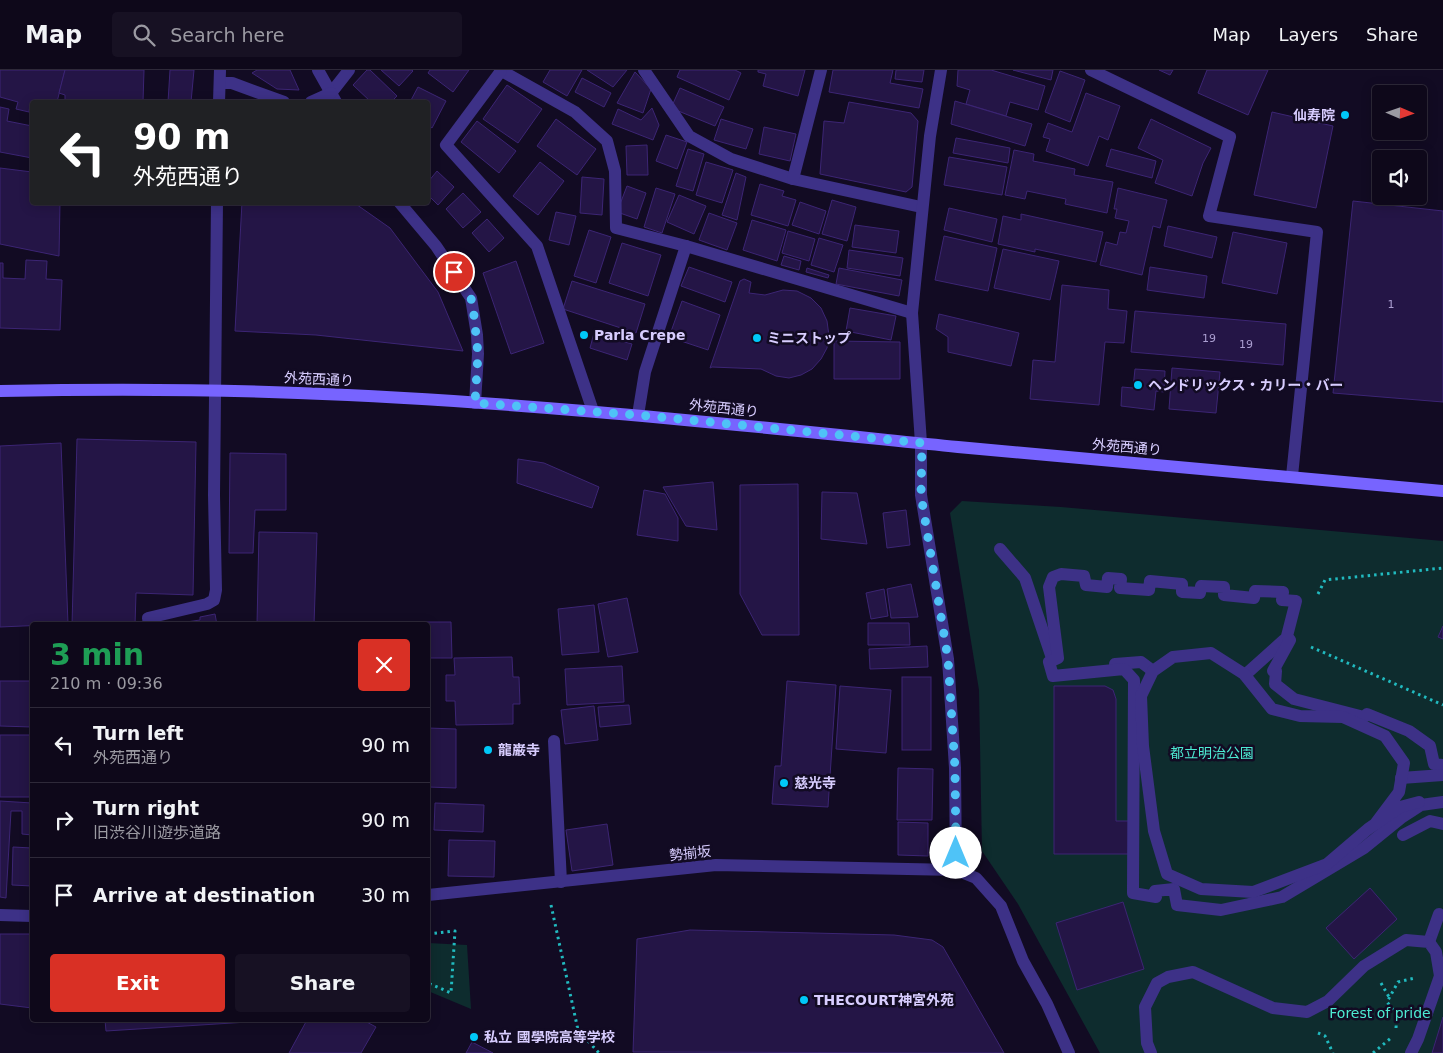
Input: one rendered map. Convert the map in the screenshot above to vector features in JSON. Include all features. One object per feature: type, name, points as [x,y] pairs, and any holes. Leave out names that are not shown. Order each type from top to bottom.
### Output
[{"type":"main road","name":"外苑西通り","points":[[0,391],[119,389],[258,392],[593,411],[1443,490]]},
{"type":"street","points":[[219,100],[220,70]]},
{"type":"street","points":[[318,70],[334,98]]},
{"type":"street","points":[[334,98],[349,70]]},
{"type":"street","points":[[593,411],[537,246],[446,145],[501,70],[575,112],[607,141],[615,171],[616,228],[686,246],[912,313]]},
{"type":"street","points":[[644,70],[689,136],[731,159],[793,179],[921,207]]},
{"type":"street","points":[[793,179],[821,70]]},
{"type":"street","points":[[941,70],[921,207],[912,313],[922,443],[921,495],[948,659],[955,768],[956,870],[976,878],[1001,906],[1022,961],[1047,1004],[1069,1053]]},
{"type":"street","points":[[1091,70],[1230,137],[1209,216],[1317,232],[1292,476]]},
{"type":"street","points":[[220,83],[232,83],[279,100]]},
{"type":"street","points":[[149,622],[148,618],[207,604],[214,600],[216,590],[214,495],[217,205]]},
{"type":"street","points":[[402,205],[436,246],[471,298],[478,354],[475,403]]},
{"type":"street","points":[[638,415],[645,372],[686,246]]},
{"type":"street","points":[[1000,549],[1025,578],[1053,660],[1058,669],[1141,662],[1153,671]]},
{"type":"street","points":[[1443,765],[1434,764],[1430,746],[1409,731],[1367,714],[1364,717],[1294,699],[1275,684],[1276,671],[1273,671],[1290,640],[1286,636],[1296,601],[1282,600],[1283,592],[1255,591],[1254,598],[1224,595],[1224,587],[1200,586],[1200,594],[1182,592],[1182,584],[1150,581],[1149,590],[1120,588],[1121,579],[1108,578],[1107,587],[1086,585],[1084,576],[1060,574],[1053,578],[1049,587],[1058,658],[1050,662],[1053,676],[1124,669],[1134,680],[1133,893],[1156,897],[1155,891],[1174,889],[1177,905],[1221,910],[1282,897],[1364,848],[1384,822],[1399,792],[1404,762],[1385,736],[1343,717],[1300,716],[1272,709],[1245,675],[1212,653],[1173,657],[1153,671],[1141,696],[1143,746],[1154,831],[1167,874],[1201,889],[1253,892],[1327,864],[1384,822],[1400,807],[1443,795]]},
{"type":"street","points":[[1245,675],[1284,640]]},
{"type":"street","points":[[554,741],[562,882]]},
{"type":"street","points":[[1401,778],[1443,775]]},
{"type":"street","points":[[1384,822],[1421,805],[1443,802]]},
{"type":"street","points":[[1384,822],[1406,838],[1430,821],[1443,824]]},
{"type":"street","name":"勢揃坂","points":[[430,895],[716,865],[956,870]]},
{"type":"street","points":[[1411,1053],[1418,1039],[1440,976],[1436,947],[1438,914]]},
{"type":"street","points":[[0,915],[30,916]]},
{"type":"street","points":[[1151,1053],[1147,1043],[1145,1007],[1157,983],[1168,977],[1193,972],[1273,1008],[1308,1012],[1328,1001],[1364,966],[1406,940],[1436,947]]},
{"type":"path","points":[[1316,598],[1325,580],[1443,568]]},
{"type":"path","points":[[1303,644],[1443,706]]},
{"type":"path","points":[[546,883],[578,1030],[599,1053]]},
{"type":"path","points":[[430,934],[456,931],[451,993],[430,984]]},
{"type":"path","points":[[1373,1053],[1395,1035],[1397,1015],[1386,1002],[1398,982],[1416,977],[1438,983]]},
{"type":"green space","name":"都立明治公園","points":[[962,501],[1061,507],[1443,541],[1443,1053],[1100,1053],[1018,904],[982,851],[979,690],[950,513]]},
{"type":"green space","points":[[430,943],[467,945],[471,1009],[430,992]]},
{"type":"building","points":[[0,70],[65,70],[58,100],[30,100],[29,112],[16,109],[18,102],[0,97]]},
{"type":"building","points":[[65,70],[144,70],[143,100],[65,100],[65,95],[59,93]]},
{"type":"building","points":[[170,70],[194,70],[191,100],[168,100]]},
{"type":"building","points":[[257,70],[290,70],[299,90],[277,89],[252,73]]},
{"type":"building","points":[[367,70],[370,70],[397,96],[393,100],[369,100],[353,85]]},
{"type":"building","points":[[381,70],[412,70],[413,71],[399,86]]},
{"type":"building","points":[[430,70],[469,70],[453,92],[428,73]]},
{"type":"building","points":[[550,70],[582,70],[567,96],[543,82]]},
{"type":"building","points":[[587,70],[627,70],[613,87]]},
{"type":"building","points":[[680,70],[735,70],[741,73],[729,100],[677,77]]},
{"type":"building","points":[[758,70],[805,70],[798,96],[763,86],[766,74],[758,72]]},
{"type":"building","points":[[833,70],[893,70],[890,83],[923,89],[919,108],[829,92]]},
{"type":"building","points":[[896,70],[924,70],[922,82],[895,79]]},
{"type":"building","points":[[958,70],[991,70],[1045,86],[1038,110],[1010,102],[1006,116],[966,104],[970,90],[957,86]]},
{"type":"building","points":[[1013,70],[1053,70],[1051,80]]},
{"type":"building","points":[[1159,70],[1173,70],[1170,75]]},
{"type":"building","points":[[1207,70],[1268,70],[1248,115],[1198,93]]},
{"type":"building","points":[[1060,71],[1085,80],[1070,122],[1045,112]]},
{"type":"building","points":[[635,72],[651,89],[643,113],[617,103]]},
{"type":"building","points":[[582,78],[611,93],[604,107],[575,92]]},
{"type":"building","points":[[507,85],[542,109],[518,143],[483,119]]},
{"type":"building","points":[[418,87],[446,101],[432,128],[430,126],[430,100],[411,100]]},
{"type":"building","points":[[680,88],[724,107],[715,126],[671,108]]},
{"type":"building","points":[[1086,93],[1120,106],[1108,140],[1099,136],[1088,166],[1046,151],[1050,139],[1043,137],[1048,123],[1072,132]]},
{"type":"building","points":[[955,101],[1032,124],[1025,146],[951,124]]},
{"type":"building","points":[[849,102],[911,113],[918,121],[912,187],[906,192],[820,174],[824,121],[844,123]]},
{"type":"building","points":[[0,107],[9,109],[7,121],[30,126],[30,158],[0,152]]},
{"type":"building","points":[[652,108],[659,125],[653,140],[612,124],[618,109],[641,120]]},
{"type":"building","points":[[1272,112],[1333,126],[1316,208],[1254,195]]},
{"type":"building","points":[[556,119],[596,149],[577,175],[537,146]]},
{"type":"building","points":[[721,119],[753,129],[746,149],[714,140]]},
{"type":"building","points":[[1151,119],[1211,148],[1203,163],[1192,196],[1155,183],[1163,160],[1138,148]]},
{"type":"building","points":[[477,121],[516,151],[499,173],[461,142]]},
{"type":"building","points":[[764,127],[796,134],[790,161],[759,154]]},
{"type":"building","points":[[666,135],[687,142],[677,169],[656,161]]},
{"type":"building","points":[[956,138],[1010,148],[1008,163],[953,153]]},
{"type":"building","points":[[647,145],[648,175],[627,175],[626,146]]},
{"type":"building","points":[[688,149],[704,154],[693,191],[676,186]]},
{"type":"building","points":[[1111,149],[1156,161],[1152,178],[1106,166]]},
{"type":"building","points":[[1014,150],[1034,154],[1033,161],[1075,169],[1074,175],[1113,182],[1107,213],[1065,204],[1066,199],[1027,191],[1025,199],[1005,195]]},
{"type":"building","points":[[949,157],[1007,167],[1002,195],[944,185]]},
{"type":"building","points":[[540,162],[564,181],[538,215],[513,196]]},
{"type":"building","points":[[706,162],[733,170],[722,203],[696,195]]},
{"type":"building","points":[[0,168],[30,172],[30,205],[60,205],[59,256],[0,244]]},
{"type":"building","points":[[437,171],[454,187],[438,205],[430,197],[430,180]]},
{"type":"building","points":[[736,173],[746,177],[737,220],[722,215]]},
{"type":"building","points":[[582,177],[604,179],[602,215],[580,213]]},
{"type":"building","points":[[760,184],[784,191],[782,196],[796,200],[788,226],[751,215]]},
{"type":"building","points":[[627,186],[646,193],[637,219],[617,212]]},
{"type":"building","points":[[656,188],[675,194],[662,233],[644,227]]},
{"type":"building","points":[[1118,188],[1167,200],[1160,228],[1153,226],[1142,275],[1100,265],[1106,242],[1117,245],[1120,232],[1126,233],[1129,221],[1115,218],[1117,209],[1114,209]]},
{"type":"building","points":[[463,193],[481,212],[463,228],[446,209]]},
{"type":"building","points":[[679,195],[706,206],[694,234],[667,222]]},
{"type":"building","points":[[832,200],[856,207],[847,241],[822,234]]},
{"type":"building","points":[[1353,201],[1372,203],[1372,205],[1443,211],[1443,402],[1333,393]]},
{"type":"building","points":[[800,202],[826,211],[819,234],[792,225]]},
{"type":"building","points":[[242,205],[357,205],[390,228],[438,292],[463,351],[316,335],[235,331]]},
{"type":"building","points":[[949,208],[997,219],[992,242],[944,230]]},
{"type":"building","points":[[556,212],[576,216],[569,245],[549,240]]},
{"type":"building","points":[[709,213],[737,223],[727,250],[699,240]]},
{"type":"building","points":[[1021,214],[1103,232],[1096,262],[1035,249],[1035,252],[998,244],[1003,216],[1021,220]]},
{"type":"building","points":[[487,219],[504,238],[489,252],[472,233]]},
{"type":"building","points":[[752,220],[786,230],[777,261],[743,250]]},
{"type":"building","points":[[855,225],[899,231],[896,253],[852,247]]},
{"type":"building","points":[[1168,226],[1217,237],[1212,258],[1164,246]]},
{"type":"building","points":[[589,230],[611,237],[596,283],[574,276]]},
{"type":"building","points":[[788,231],[815,239],[809,261],[782,253]]},
{"type":"building","points":[[1233,232],[1287,243],[1277,294],[1222,283]]},
{"type":"building","points":[[944,236],[997,248],[988,291],[935,280]]},
{"type":"building","points":[[819,238],[843,245],[834,272],[811,265]]},
{"type":"building","points":[[622,243],[661,255],[648,296],[609,283]]},
{"type":"building","points":[[1003,249],[1059,261],[1050,300],[994,288]]},
{"type":"building","points":[[849,250],[903,258],[900,276],[847,268]]},
{"type":"building","points":[[784,256],[801,261],[799,270],[781,265]]},
{"type":"building","points":[[26,260],[47,261],[46,279],[62,280],[60,330],[0,328],[0,263],[3,263],[3,278],[25,279]]},
{"type":"building","points":[[516,261],[544,343],[511,354],[483,273]]},
{"type":"building","points":[[689,267],[732,282],[725,302],[681,286]]},
{"type":"building","points":[[1150,267],[1207,276],[1204,298],[1147,290]]},
{"type":"building","points":[[807,268],[829,275],[828,278],[806,272]]},
{"type":"building","points":[[839,268],[902,280],[899,296],[836,284]]},
{"type":"building","points":[[744,279],[751,282],[749,293],[765,295],[783,290],[797,291],[811,298],[821,308],[827,321],[829,336],[827,348],[821,359],[812,369],[801,375],[789,378],[776,376],[761,369],[710,368],[740,281]]},
{"type":"building","points":[[572,281],[645,304],[636,333],[563,309]]},
{"type":"building","points":[[1062,285],[1109,290],[1108,309],[1127,311],[1124,343],[1105,342],[1099,405],[1030,399],[1033,360],[1055,362]]},
{"type":"building","points":[[682,301],[720,315],[708,350],[669,337]]},
{"type":"building","points":[[850,308],[896,316],[891,340],[846,331]]},
{"type":"building","points":[[1135,311],[1286,324],[1283,365],[1131,352]]},
{"type":"building","points":[[939,314],[1019,333],[1011,366],[948,352],[948,337],[936,329]]},
{"type":"building","points":[[594,333],[632,344],[627,360],[590,348]]},
{"type":"building","points":[[834,341],[900,342],[900,379],[834,379]]},
{"type":"building","points":[[1172,368],[1220,372],[1216,413],[1169,409]]},
{"type":"building","points":[[1135,369],[1165,371],[1164,392],[1156,391],[1154,410],[1121,406],[1122,387],[1133,388]]},
{"type":"building","points":[[77,439],[196,442],[193,595],[136,593],[135,622],[72,622]]},
{"type":"building","points":[[61,443],[68,622],[30,622],[30,626],[0,627],[0,446]]},
{"type":"building","points":[[230,453],[286,454],[286,510],[255,510],[253,553],[229,553]]},
{"type":"building","points":[[518,459],[544,463],[599,487],[592,508],[517,483]]},
{"type":"building","points":[[713,482],[717,530],[686,526],[663,487]]},
{"type":"building","points":[[798,484],[799,635],[762,635],[740,594],[740,485]]},
{"type":"building","points":[[644,490],[665,494],[678,518],[678,541],[637,535]]},
{"type":"building","points":[[822,492],[857,493],[867,544],[821,539]]},
{"type":"building","points":[[906,510],[910,545],[887,548],[883,513]]},
{"type":"building","points":[[259,532],[317,533],[314,622],[257,622]]},
{"type":"building","points":[[911,584],[918,617],[891,618],[887,589]]},
{"type":"building","points":[[884,589],[888,616],[871,619],[866,593]]},
{"type":"building","points":[[627,598],[638,652],[608,657],[598,604]]},
{"type":"building","points":[[594,605],[599,652],[562,655],[558,609]]},
{"type":"building","points":[[215,614],[216,622],[186,622],[200,620],[200,617]]},
{"type":"building","points":[[430,622],[451,622],[452,658],[430,658]]},
{"type":"building","points":[[868,623],[909,623],[910,645],[868,645]]},
{"type":"building","points":[[1443,626],[1443,639],[1438,637]]},
{"type":"building","points":[[927,646],[928,667],[870,669],[869,649]]},
{"type":"building","points":[[512,657],[513,677],[519,677],[520,704],[513,704],[513,724],[456,725],[455,701],[446,701],[446,675],[455,675],[454,658]]},
{"type":"building","points":[[622,666],[624,702],[567,705],[565,669]]},
{"type":"building","points":[[902,677],[931,677],[931,750],[902,750]]},
{"type":"building","points":[[0,681],[30,681],[30,727],[0,726]]},
{"type":"building","points":[[787,681],[836,685],[828,807],[772,804],[775,766],[781,766]]},
{"type":"building","points":[[840,686],[891,690],[886,753],[836,749]]},
{"type":"building","points":[[1054,686],[1105,686],[1113,690],[1116,699],[1116,821],[1130,821],[1130,854],[1054,854]]},
{"type":"building","points":[[629,705],[631,724],[600,727],[598,707]]},
{"type":"building","points":[[594,706],[598,740],[565,744],[561,710]]},
{"type":"building","points":[[430,728],[456,729],[456,788],[430,787]]},
{"type":"building","points":[[0,735],[30,735],[30,797],[0,797]]},
{"type":"building","points":[[898,768],[933,769],[932,820],[897,820]]},
{"type":"building","points":[[0,801],[30,803],[30,835],[22,834],[22,811],[11,811],[6,898],[0,897]]},
{"type":"building","points":[[435,803],[484,805],[483,832],[434,830]]},
{"type":"building","points":[[898,822],[928,823],[928,856],[898,855]]},
{"type":"building","points":[[607,824],[613,865],[572,871],[566,830]]},
{"type":"building","points":[[449,840],[495,841],[494,877],[448,876]]},
{"type":"building","points":[[13,847],[30,848],[30,886],[12,885]]},
{"type":"building","points":[[1370,888],[1397,919],[1354,959],[1326,928]]},
{"type":"building","points":[[1123,902],[1144,969],[1077,990],[1056,923]]},
{"type":"building","name":"THECOURT神宮外苑","points":[[690,930],[894,935],[932,940],[943,947],[1004,1053],[633,1052],[637,939]]},
{"type":"building","points":[[0,934],[30,934],[30,1008],[0,1004]]},
{"type":"building","points":[[1443,1017],[1443,1053],[1432,1053]]},
{"type":"building","points":[[105,1022],[248,1022],[106,1031]]},
{"type":"building","points":[[306,1022],[367,1022],[376,1027],[361,1053],[289,1053]]},
{"type":"building","points":[[472,1042],[493,1053],[466,1053]]},
{"type":"place","name":"仙寿院","points":[[1345,115]]},
{"type":"place","name":"Parla Crepe","points":[[584,335]]},
{"type":"place","name":"ミニストップ","points":[[757,338]]},
{"type":"place","name":"ヘンドリックス・カリー・バー","points":[[1138,385]]},
{"type":"place","name":"龍巌寺","points":[[488,750]]},
{"type":"place","name":"慈光寺","points":[[784,783]]},
{"type":"place","name":"THECOURT神宮外苑","points":[[804,1000]]},
{"type":"place","name":"私立 國學院高等学校","points":[[474,1037]]},
{"type":"route","points":[[454,272],[471,298],[474,316],[478,354],[475,403],[638,415],[922,443],[921,495],[948,659],[955,768],[956,853]]},
{"type":"park label","name":"Forest of pride","points":[[1380,1013]]}]
